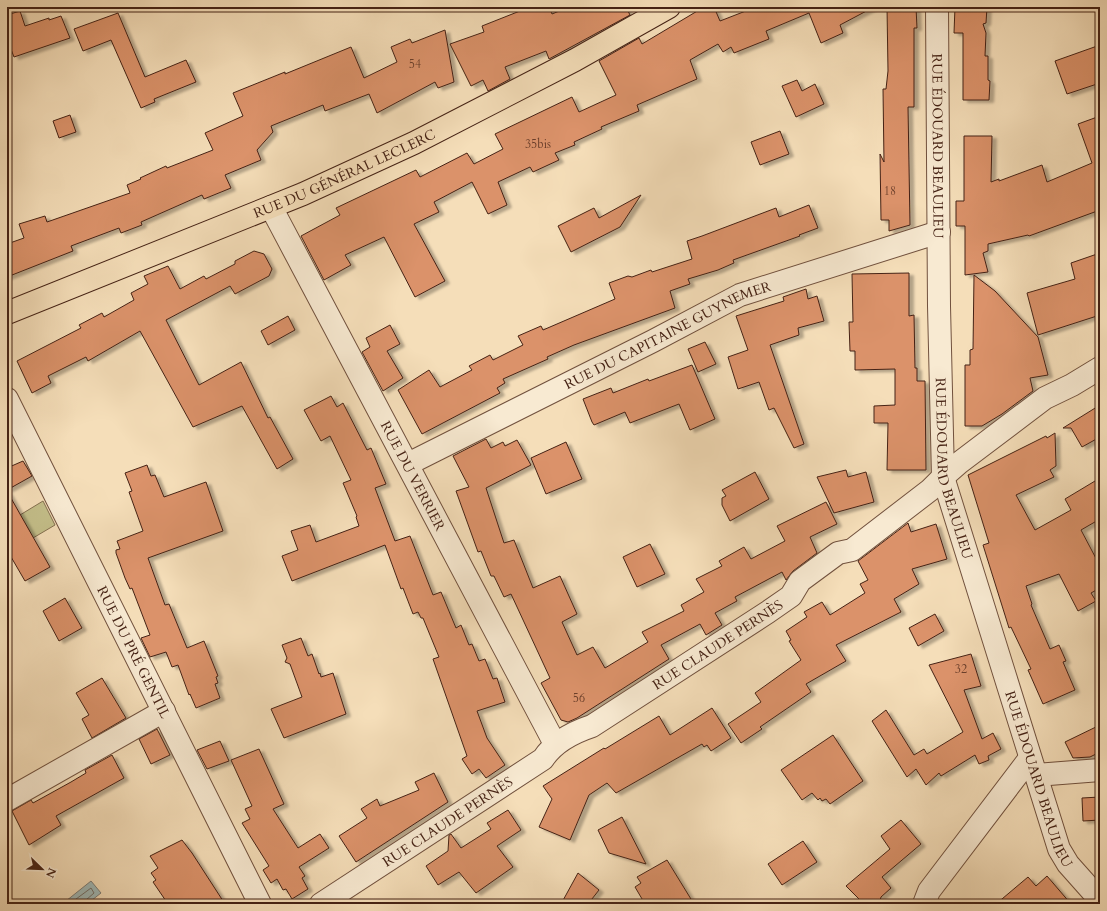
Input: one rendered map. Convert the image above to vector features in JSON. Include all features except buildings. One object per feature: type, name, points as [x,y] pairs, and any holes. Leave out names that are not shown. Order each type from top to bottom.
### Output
[{"type":"main road","name":"RUE DU GÉNÉRAL LECLERC","points":[[7,313],[271,207],[414,143],[575,60],[669,7]]},
{"type":"street","name":"RUE ÉDOUARD BEAULIEU","points":[[937,7],[943,477],[1059,849],[1068,864],[1100,900]]},
{"type":"street","name":"RUE DU VERRIER","points":[[271,207],[555,744]]},
{"type":"street","name":"RUE DU CAPITAINE GUYNEMER","points":[[408,464],[639,348],[740,295],[939,232]]},
{"type":"street","name":"RUE CLAUDE PERNÈS","points":[[321,904],[543,759],[555,744],[566,739],[579,730],[592,726],[768,612],[791,596],[800,581],[838,553],[852,550],[1045,398],[1072,385],[1100,368]]},
{"type":"street","name":"RUE DU PRÉ GENTIL","points":[[7,399],[260,904]]},
{"type":"street","points":[[7,800],[164,711]]},
{"type":"street","points":[[924,904],[928,891],[1033,766],[1100,770]]},
{"type":"shaded area","points":[[43,501],[55,525],[33,538],[20,515]]},
{"type":"water","points":[[91,881],[101,893],[87,904],[68,904],[66,901]]}]
